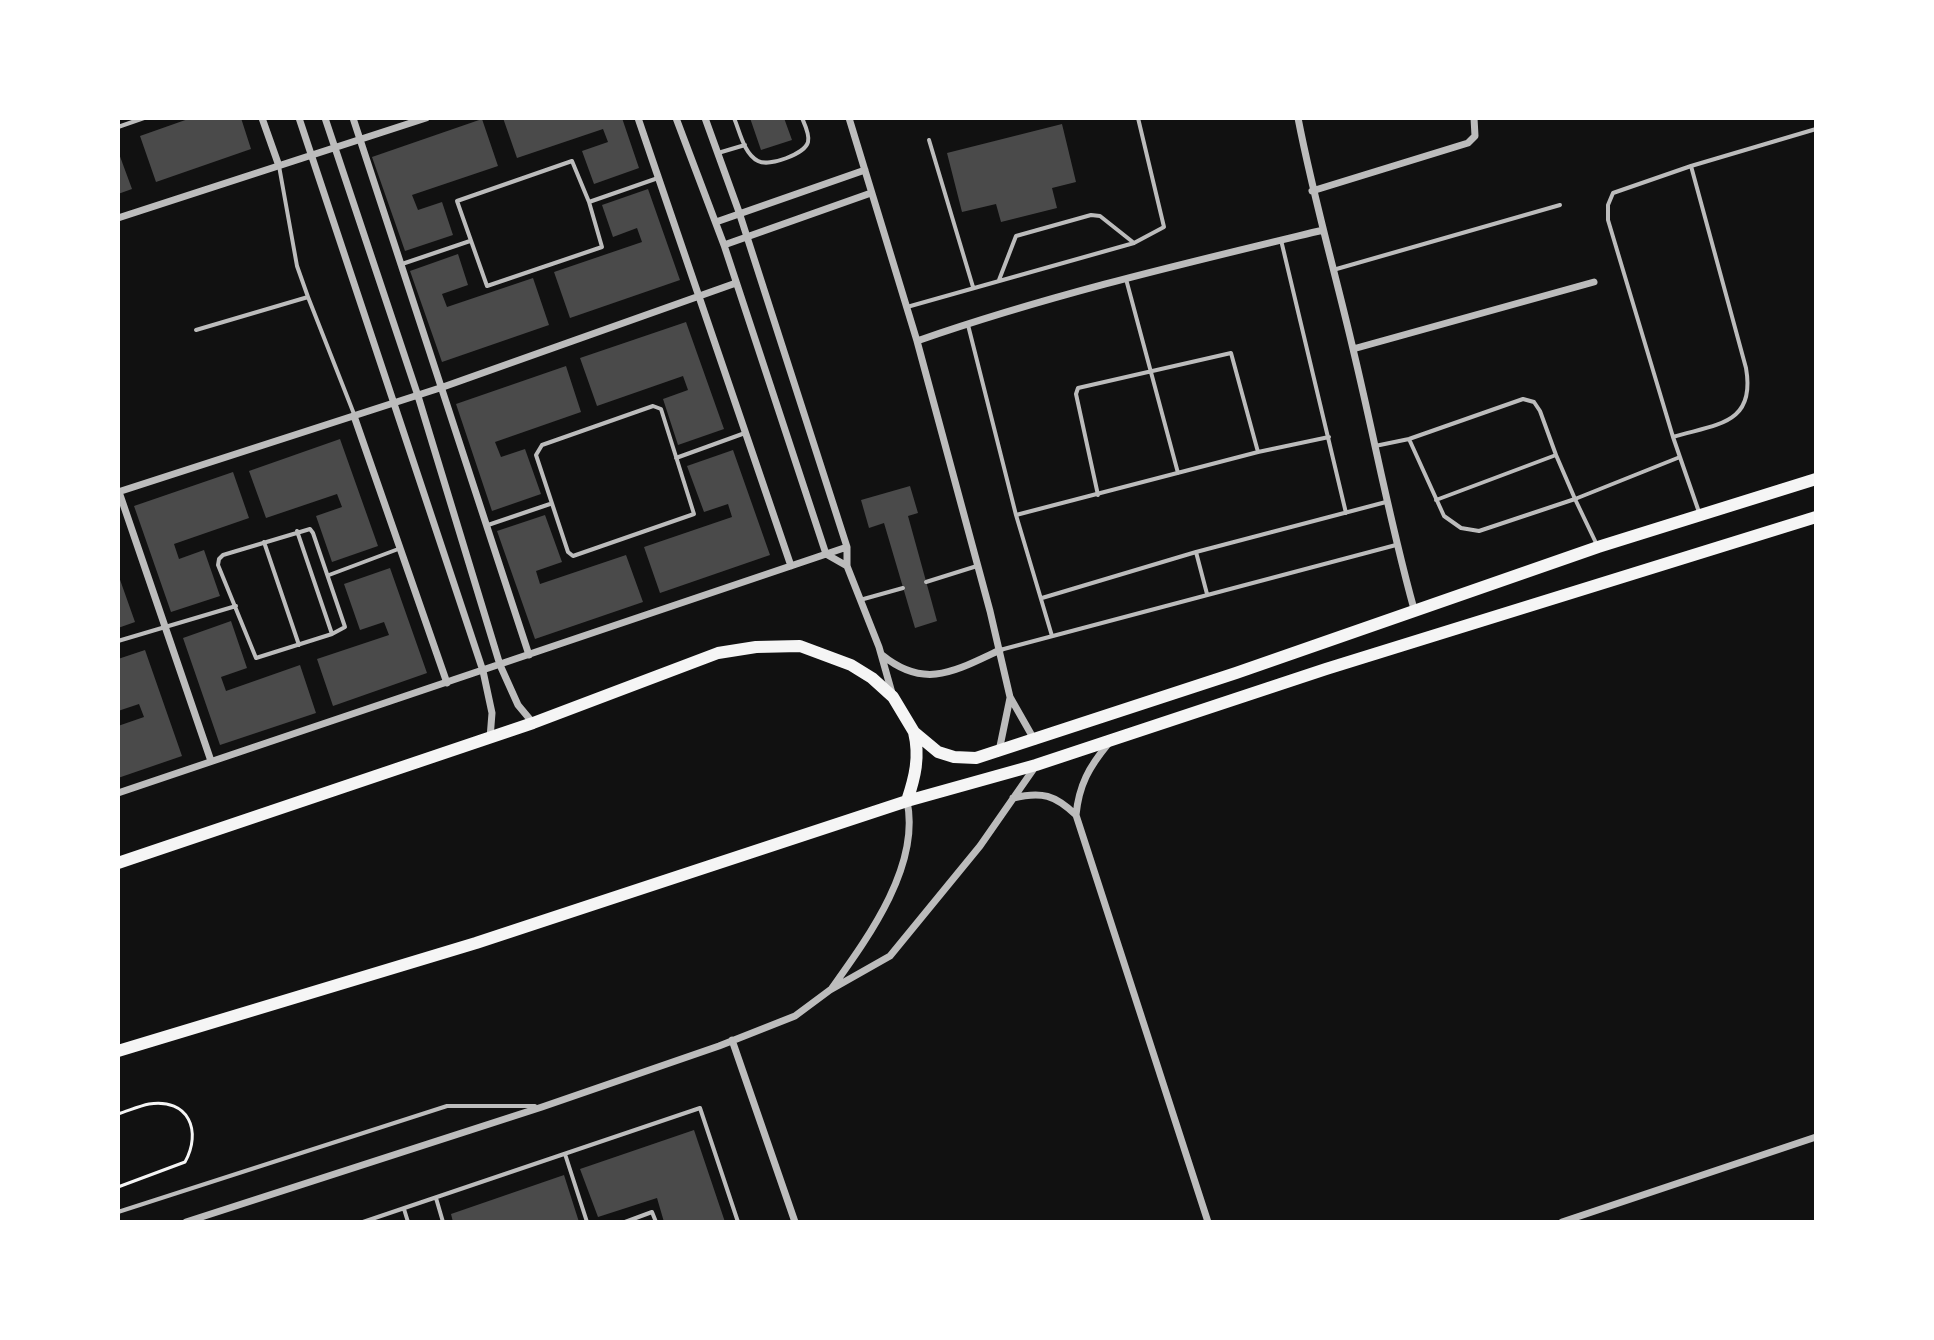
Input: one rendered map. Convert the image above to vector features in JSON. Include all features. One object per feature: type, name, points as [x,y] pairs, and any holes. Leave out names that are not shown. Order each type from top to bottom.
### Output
[{"type":"highway","points":[[914,732],[938,752],[954,757],[976,758],[1035,741],[1598,547],[1816,479]]},
{"type":"highway","points":[[118,1051],[476,943],[907,801],[1036,765],[1326,669],[1816,517]]},
{"type":"highway","points":[[118,863],[533,723],[718,653],[756,647],[800,646],[831,656],[872,678],[893,697],[914,732],[918,749],[917,768],[907,801]]},
{"type":"street","points":[[262,118],[279,166]]},
{"type":"street","points":[[299,118],[483,671],[492,713],[490,738]]},
{"type":"street","points":[[325,118],[418,396],[500,665],[518,705],[533,723]]},
{"type":"street","points":[[353,118],[529,655]]},
{"type":"street","points":[[118,218],[426,118]]},
{"type":"street","points":[[638,118],[791,566]]},
{"type":"street","points":[[676,118],[724,245],[826,554],[847,566]]},
{"type":"street","points":[[705,118],[748,237],[847,547],[847,566],[882,655],[893,697]]},
{"type":"street","points":[[849,118],[917,341],[1010,697],[1035,741]]},
{"type":"street","points":[[1298,118],[1312,191],[1414,609]]},
{"type":"street","points":[[1312,191],[1468,143],[1475,136],[1474,118]]},
{"type":"street","points":[[716,222],[865,170]]},
{"type":"street","points":[[724,245],[871,193]]},
{"type":"street","points":[[917,341],[1126,279],[1323,230]]},
{"type":"street","points":[[1353,349],[1594,282]]},
{"type":"street","points":[[211,761],[118,492],[418,396],[736,283]]},
{"type":"street","points":[[354,416],[447,683]]},
{"type":"street","points":[[118,793],[847,547]]},
{"type":"street","points":[[882,655],[909,673],[927,676],[946,674],[1000,650]]},
{"type":"street","points":[[999,751],[1010,697]]},
{"type":"street","points":[[1112,739],[1089,767],[1078,791],[1076,815],[1208,1222]]},
{"type":"street","points":[[186,1222],[542,1107],[795,1016],[830,990],[890,956],[980,846],[1036,765]]},
{"type":"street","points":[[1013,798],[1031,793],[1061,800],[1076,815]]},
{"type":"street","points":[[830,990],[866,941],[893,893],[907,842],[907,801]]},
{"type":"street","points":[[732,1040],[795,1222]]},
{"type":"street","points":[[1562,1222],[1816,1137]]},
{"type":"lane","points":[[122,118],[121,126],[144,118]]},
{"type":"lane","points":[[734,118],[745,145],[757,161],[767,164],[807,146],[802,118]]},
{"type":"lane","points":[[907,307],[1134,243],[1164,227],[1138,118]]},
{"type":"lane","points":[[1700,517],[1608,220],[1608,205],[1613,193],[1816,129]]},
{"type":"lane","points":[[929,140],[973,287]]},
{"type":"lane","points":[[718,153],[745,145]]},
{"type":"lane","points":[[569,161],[575,164],[602,243],[600,249],[491,287],[485,283],[470,241],[457,201],[569,161]]},
{"type":"lane","points":[[279,166],[297,266],[354,416]]},
{"type":"lane","points":[[1673,437],[1736,415],[1745,405],[1748,394],[1746,368],[1691,166]]},
{"type":"lane","points":[[589,202],[659,178]]},
{"type":"lane","points":[[1333,270],[1560,205]]},
{"type":"lane","points":[[999,280],[1016,236],[1076,219],[1100,216],[1134,243]]},
{"type":"lane","points":[[1281,240],[1346,513]]},
{"type":"lane","points":[[402,264],[470,241]]},
{"type":"lane","points":[[1126,279],[1178,473]]},
{"type":"lane","points":[[196,330],[308,297]]},
{"type":"lane","points":[[968,324],[1016,515],[1052,636]]},
{"type":"lane","points":[[1098,495],[1076,391],[1149,370],[1231,353],[1258,452]]},
{"type":"lane","points":[[1375,446],[1409,439],[1523,399],[1534,402],[1598,547]]},
{"type":"lane","points":[[657,406],[661,409],[694,509],[691,516],[573,556],[568,552],[550,504],[536,455],[542,445],[657,406]]},
{"type":"lane","points":[[676,458],[746,433]]},
{"type":"lane","points":[[1016,515],[1258,452],[1329,437]]},
{"type":"lane","points":[[1409,439],[1444,516],[1461,528],[1479,531],[1575,499],[1680,457]]},
{"type":"lane","points":[[1436,500],[1556,455]]},
{"type":"lane","points":[[1042,598],[1196,552],[1387,502]]},
{"type":"lane","points":[[487,526],[550,504]]},
{"type":"lane","points":[[310,529],[346,622],[341,631],[256,658],[252,654],[218,565],[223,555],[264,542],[310,529]]},
{"type":"lane","points":[[297,531],[332,634]]},
{"type":"lane","points":[[264,542],[299,645]]},
{"type":"lane","points":[[1000,650],[1396,545]]},
{"type":"lane","points":[[329,575],[401,548]]},
{"type":"lane","points":[[1196,552],[1207,594]]},
{"type":"lane","points":[[926,582],[977,565]]},
{"type":"lane","points":[[860,600],[903,588]]},
{"type":"lane","points":[[118,641],[236,606]]},
{"type":"lane","points":[[118,1212],[447,1106],[542,1107]]},
{"type":"lane","points":[[363,1222],[700,1108],[738,1222]]},
{"type":"lane","points":[[565,1154],[587,1222]]},
{"type":"lane","points":[[436,1198],[443,1222]]},
{"type":"lane","points":[[404,1209],[408,1222]]},
{"type":"lane","points":[[625,1222],[652,1212],[656,1222]]},
{"type":"path","points":[[118,1114],[149,1104],[164,1104],[187,1116],[194,1131],[192,1148],[185,1162],[118,1187]]},
{"type":"building","points":[[191,118],[241,118],[251,149],[156,182],[140,136]]},
{"type":"building","points":[[503,118],[622,118],[639,168],[594,184],[582,151],[608,142],[603,129],[517,158]]},
{"type":"building","points":[[750,118],[784,118],[792,140],[761,150]]},
{"type":"building","points":[[482,119],[498,166],[412,195],[418,210],[442,202],[453,235],[405,251],[372,157]]},
{"type":"building","points":[[1062,124],[1076,182],[1052,188],[1057,208],[1001,222],[996,204],[962,212],[947,153]]},
{"type":"building","points":[[118,151],[132,189],[118,194]]},
{"type":"building","points":[[648,189],[680,280],[570,318],[554,272],[642,242],[637,228],[613,237],[602,205]]},
{"type":"building","points":[[458,254],[468,285],[442,294],[447,307],[533,278],[549,325],[442,362],[410,271]]},
{"type":"building","points":[[686,322],[724,429],[678,445],[663,399],[688,390],[683,376],[597,406],[580,358]]},
{"type":"building","points":[[566,366],[581,412],[495,442],[501,457],[525,449],[541,494],[492,511],[456,404]]},
{"type":"building","points":[[340,439],[378,546],[332,562],[316,516],[342,507],[337,494],[266,518],[249,471]]},
{"type":"building","points":[[733,450],[770,555],[660,593],[644,547],[732,517],[728,504],[704,512],[687,466]]},
{"type":"building","points":[[233,472],[249,518],[174,544],[179,559],[204,550],[220,596],[171,612],[134,506]]},
{"type":"building","points":[[910,486],[918,513],[908,516],[937,621],[915,628],[884,523],[869,528],[861,500]]},
{"type":"building","points":[[545,515],[562,562],[536,571],[540,584],[626,555],[643,602],[535,639],[497,531]]},
{"type":"building","points":[[390,568],[427,673],[333,706],[317,659],[389,635],[384,622],[360,630],[344,584]]},
{"type":"building","points":[[118,574],[135,622],[118,628]]},
{"type":"building","points":[[231,621],[247,668],[221,677],[226,691],[300,665],[316,713],[220,745],[183,638]]},
{"type":"building","points":[[145,650],[182,756],[118,778],[118,726],[144,717],[139,704],[118,711],[118,659]]},
{"type":"building","points":[[694,1130],[725,1222],[664,1222],[657,1198],[598,1217],[580,1169]]},
{"type":"building","points":[[564,1175],[579,1222],[453,1222],[451,1214]]}]
